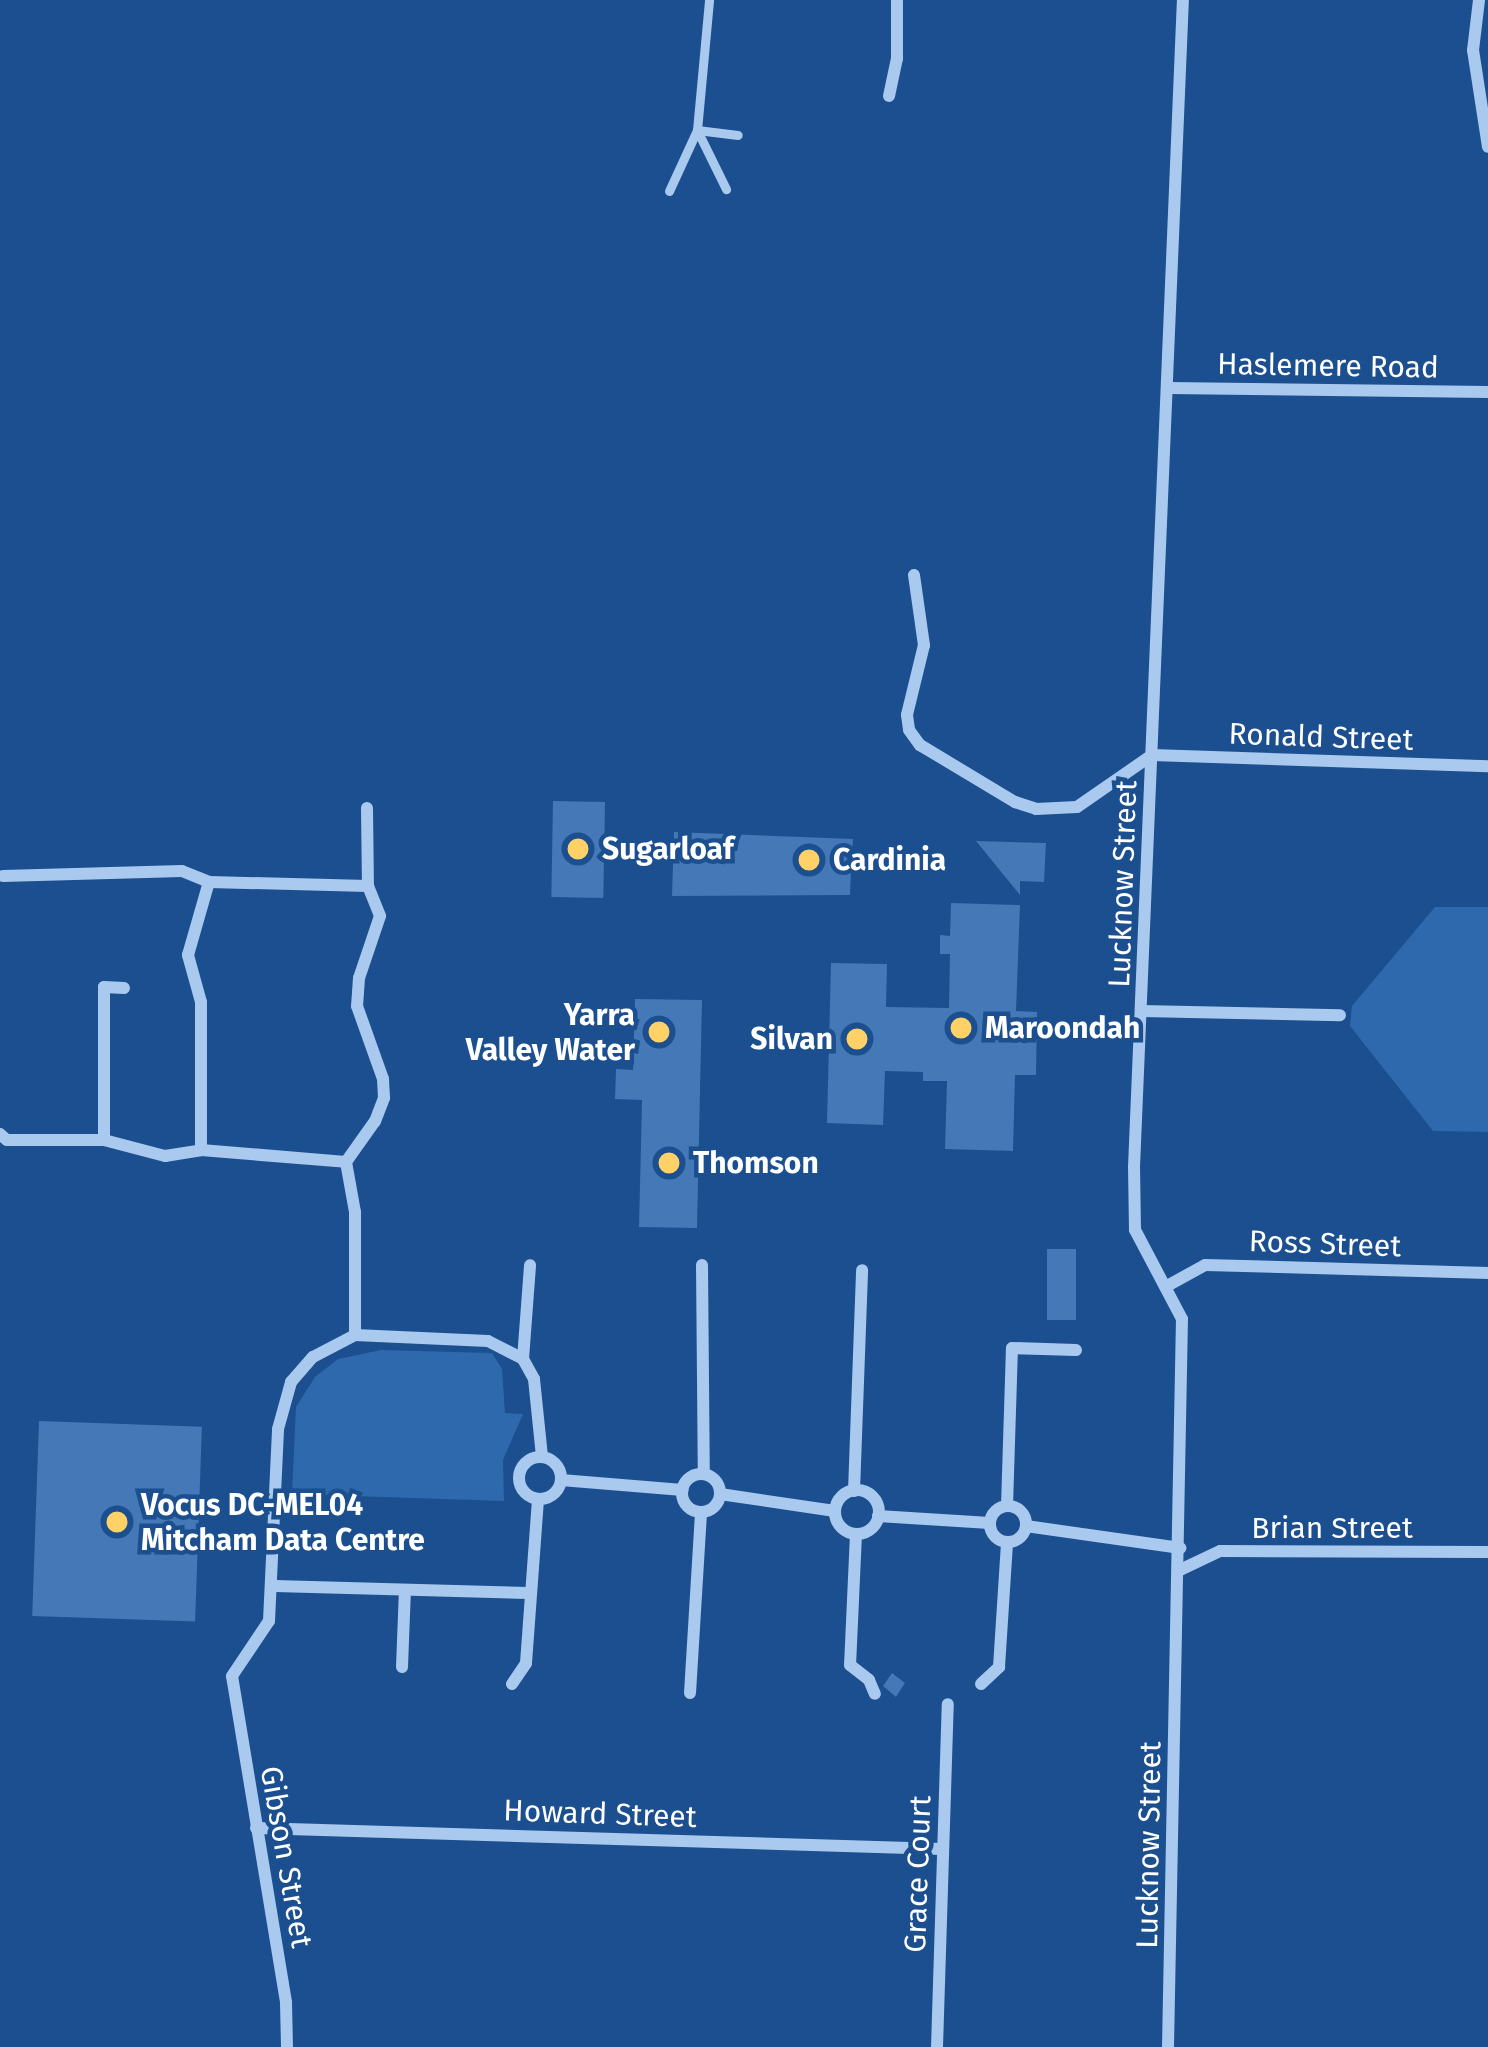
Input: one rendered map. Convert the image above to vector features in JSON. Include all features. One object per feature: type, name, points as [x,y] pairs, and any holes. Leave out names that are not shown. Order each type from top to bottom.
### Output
[{"type":"street","points":[[889,96],[897,59],[897,0]]},
{"type":"street","name":"Lucknow Street","points":[[1168,2047],[1182,1319],[1136,1230],[1184,0]]},
{"type":"street","points":[[1479,0],[1473,50],[1488,147]]},
{"type":"street","name":"Haslemere Road","points":[[1168,388],[1488,392]]},
{"type":"street","points":[[914,575],[925,645],[908,715],[909,730],[920,746],[1015,802],[1036,808],[1077,807],[1152,755]]},
{"type":"street","name":"Ronald Street","points":[[1152,755],[1488,766]]},
{"type":"street","points":[[355,1335],[356,1212],[346,1162],[375,1121],[384,1097],[383,1079],[357,1006],[359,979],[380,916],[368,886],[367,808]]},
{"type":"street","points":[[1,876],[182,871],[209,882],[368,886]]},
{"type":"street","points":[[201,1150],[201,1002],[188,955],[209,882]]},
{"type":"street","points":[[104,1140],[104,987],[124,988]]},
{"type":"street","points":[[1142,1011],[1340,1015]]},
{"type":"street","points":[[0,1134],[8,1140],[104,1140],[165,1156],[201,1150],[346,1162]]},
{"type":"street","points":[[530,1265],[523,1359],[534,1379],[542,1456]]},
{"type":"street","points":[[702,1265],[704,1474]]},
{"type":"street","name":"Ross Street","points":[[1167,1286],[1205,1265],[1488,1274]]},
{"type":"street","points":[[854,1491],[862,1270]]},
{"type":"street","points":[[523,1359],[488,1341],[355,1335],[313,1357],[291,1382],[283,1403],[275,1586],[528,1593]]},
{"type":"street","points":[[1007,1506],[1012,1348],[1076,1350]]},
{"type":"street","points":[[542,1456],[557,1464],[562,1480],[554,1494],[538,1499],[524,1491],[519,1476],[526,1461],[542,1456]]},
{"type":"street","points":[[704,1474],[716,1481],[720,1494],[714,1507],[701,1512],[687,1505],[682,1490],[690,1478],[704,1474]]},
{"type":"street","points":[[562,1480],[682,1490]]},
{"type":"street","points":[[854,1491],[870,1495],[878,1516],[871,1529],[856,1534],[838,1524],[835,1511],[840,1498],[854,1491]]},
{"type":"street","points":[[720,1494],[835,1511]]},
{"type":"street","points":[[512,1684],[526,1664],[538,1499]]},
{"type":"street","points":[[1007,1506],[1019,1510],[1026,1526],[1022,1537],[1007,1543],[994,1537],[990,1523],[996,1510],[1007,1506]]},
{"type":"street","points":[[690,1693],[701,1512]]},
{"type":"street","points":[[878,1516],[990,1523]]},
{"type":"street","points":[[1026,1526],[1180,1548]]},
{"type":"street","points":[[856,1534],[850,1665],[869,1680],[875,1694]]},
{"type":"street","points":[[981,1684],[999,1667],[1007,1543]]},
{"type":"street","name":"Brian Street","points":[[1180,1570],[1220,1551],[1488,1552]]},
{"type":"street","name":"Gibson Street","points":[[275,1586],[269,1621],[232,1676],[286,2002],[287,2047]]},
{"type":"street","points":[[402,1667],[404,1589]]},
{"type":"street","name":"Grace Court","points":[[937,2047],[948,1703]]},
{"type":"street","name":"Howard Street","points":[[256,1828],[942,1849]]},
{"type":"lane","points":[[669,191],[698,130],[709,0]]},
{"type":"lane","points":[[698,130],[738,135]]},
{"type":"lane","points":[[698,130],[726,189]]},
{"type":"shaded area","points":[[1435,907],[1488,907],[1488,1132],[1433,1131],[1350,1026],[1352,1006]]},
{"type":"shaded area","points":[[381,1350],[492,1353],[502,1369],[505,1413],[523,1414],[503,1460],[504,1501],[292,1494],[296,1407],[315,1377],[338,1359]]},
{"type":"building","name":"Sugarloaf","points":[[553,801],[605,802],[603,898],[551,897]]},
{"type":"building","points":[[674,832],[853,839],[852,851],[863,851],[863,870],[851,870],[850,895],[672,896]]},
{"type":"building","points":[[976,841],[1046,843],[1044,882],[1020,881],[1020,895]]},
{"type":"building","name":"Maroondah","points":[[951,903],[1020,905],[1016,1011],[1037,1012],[1036,1075],[1015,1075],[1013,1151],[945,1149],[947,1081],[923,1081],[923,1072],[885,1071],[883,1125],[827,1123],[831,963],[887,964],[886,1007],[949,1008],[950,954],[940,954],[940,935],[950,936]]},
{"type":"building","name":"Thomson","points":[[635,999],[702,1000],[697,1228],[639,1227],[642,1100],[615,1099],[616,1069],[633,1070]]},
{"type":"building","points":[[1047,1249],[1076,1249],[1076,1320],[1047,1320]]},
{"type":"building","name":"Vocus DC-MEL04 Mitcham Data Centre","points":[[39,1421],[202,1427],[195,1622],[32,1616]]},
{"type":"building","points":[[892,1673],[905,1683],[896,1697],[883,1686]]},
{"type":"place","name":"Sugarloaf","points":[[578,849]]},
{"type":"place","name":"Cardinia","points":[[809,860]]},
{"type":"place","name":"Maroondah","points":[[961,1028]]},
{"type":"place","name":"Yarra Valley Water","points":[[659,1032]]},
{"type":"place","name":"Silvan","points":[[857,1039]]},
{"type":"place","name":"Thomson","points":[[669,1163]]},
{"type":"place","name":"Vocus DC-MEL04 Mitcham Data Centre","points":[[117,1522]]}]
